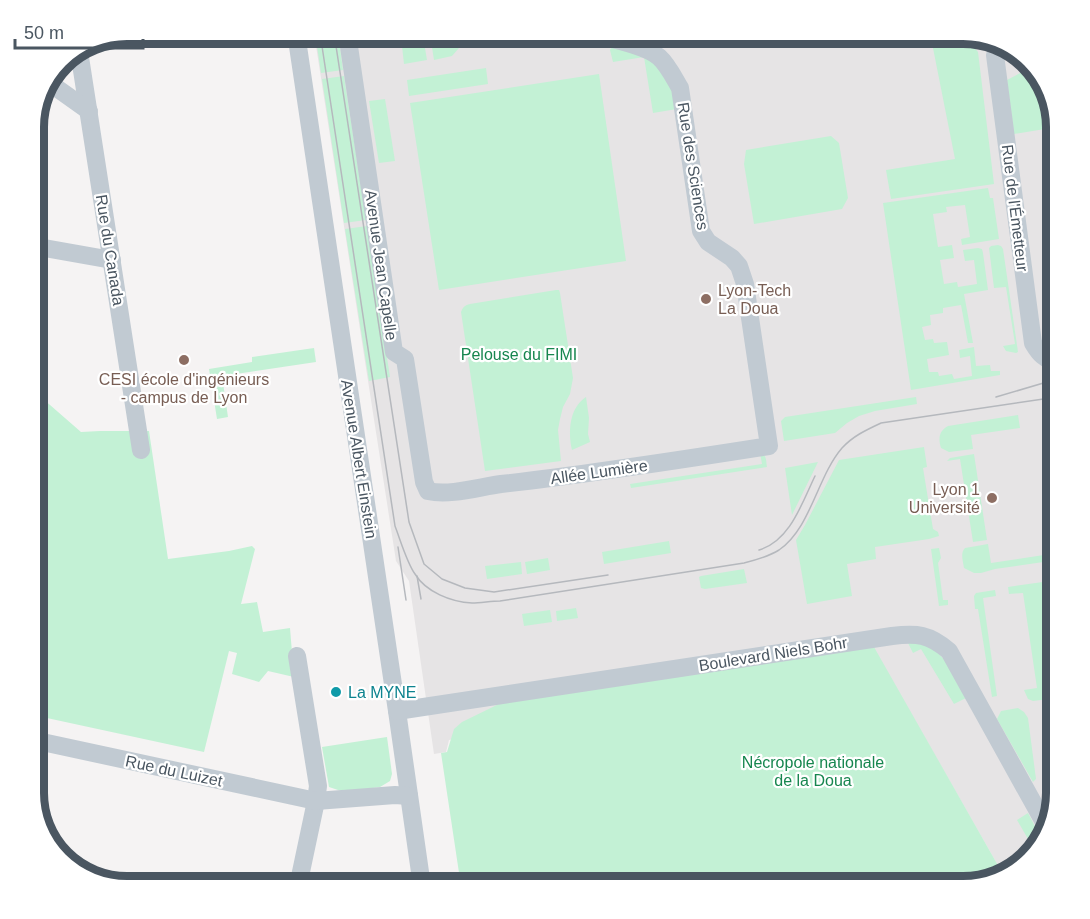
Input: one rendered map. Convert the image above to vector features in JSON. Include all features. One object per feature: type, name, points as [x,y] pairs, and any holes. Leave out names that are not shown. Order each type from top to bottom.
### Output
[{"type":"street","name":"Avenue Albert Einstein","points":[[298,44],[421,876]]},
{"type":"street","name":"Avenue Jean Capelle","points":[[349,44],[394,352],[405,359],[421,471],[428,491]]},
{"type":"street","name":"Rue des Sciences","points":[[628,44],[646,49],[660,57],[680,88],[701,231],[708,242],[732,258],[739,266],[745,284],[769,446]]},
{"type":"street","name":"Rue de l'Émetteur","points":[[999,52],[995,55],[1033,343],[1046,358]]},
{"type":"street","name":"Rue du Canada","points":[[80,58],[141,450]]},
{"type":"street","points":[[54,86],[89,111]]},
{"type":"street","points":[[44,248],[112,260]]},
{"type":"street","name":"Allée Lumière","points":[[428,491],[439,493],[569,477],[769,446]]},
{"type":"street","name":"Boulevard Niels Bohr","points":[[397,711],[892,636],[920,634],[949,651],[1042,819]]},
{"type":"street","points":[[297,656],[318,786],[300,876]]},
{"type":"street","name":"Rue du Luizet","points":[[44,742],[316,801],[409,795]]},
{"type":"shaded area","name":"Lyon-Tech La Doua","points":[[316,44],[963,44],[980,45],[995,50],[1018,64],[1029,76],[1038,90],[1046,116],[1046,803],[1035,834],[1014,858],[999,867],[873,647],[449,740],[446,752],[434,754],[409,581],[396,561]]},
{"type":"green space","points":[[317,44],[339,44],[343,70],[321,73]]},
{"type":"green space","points":[[424,44],[427,60],[404,64],[402,46]]},
{"type":"green space","points":[[431,44],[462,44],[452,56],[434,60]]},
{"type":"green space","points":[[571,44],[592,44],[594,48]]},
{"type":"green space","points":[[932,44],[971,44],[978,52],[994,184],[891,199],[886,170],[955,159]]},
{"type":"green space","points":[[612,47],[649,58],[671,82],[677,109],[653,113],[644,57],[613,62],[610,50]]},
{"type":"green space","points":[[486,68],[488,84],[409,96],[407,80]]},
{"type":"green space","points":[[1022,72],[1029,76],[1044,105],[1046,129],[1014,134],[1007,80]]},
{"type":"green space","points":[[599,74],[626,261],[439,290],[410,103]]},
{"type":"green space","points":[[344,76],[366,220],[344,223],[322,79]]},
{"type":"green space","points":[[385,99],[395,161],[379,163],[369,101]]},
{"type":"green space","points":[[831,136],[839,143],[848,198],[842,209],[754,224],[744,164],[746,150]]},
{"type":"green space","points":[[988,188],[990,198],[993,198],[999,239],[962,245],[961,239],[970,237],[965,205],[946,207],[947,212],[933,214],[938,247],[952,245],[954,258],[940,260],[944,284],[957,282],[958,287],[977,284],[974,260],[965,261],[963,250],[982,249],[988,290],[964,294],[973,343],[968,343],[961,305],[943,308],[943,313],[930,315],[931,325],[922,327],[925,340],[933,339],[934,343],[947,342],[949,355],[927,359],[929,372],[938,372],[939,376],[952,374],[954,379],[972,376],[970,356],[960,358],[959,350],[974,347],[976,366],[990,365],[991,371],[1000,371],[1000,375],[911,390],[883,203]]},
{"type":"green space","points":[[367,226],[390,377],[369,381],[345,229]]},
{"type":"green space","points":[[998,245],[1003,249],[1018,352],[1016,353],[1006,351],[1003,346],[1015,344],[1006,287],[994,288],[989,248]]},
{"type":"green space","name":"Pelouse du FIMI","points":[[556,290],[560,293],[573,378],[558,430],[561,461],[485,471],[461,312],[464,306],[470,304]]},
{"type":"green space","points":[[314,348],[316,362],[222,376],[228,417],[217,419],[209,369],[252,362],[252,357]]},
{"type":"green space","points":[[586,397],[590,442],[572,450],[571,421],[576,407]]},
{"type":"green space","points":[[916,397],[917,404],[859,416],[835,433],[784,441],[781,421],[785,417]]},
{"type":"green space","points":[[44,400],[81,432],[149,431],[168,559],[252,546],[255,549],[241,604],[257,602],[263,632],[290,628],[294,677],[268,671],[259,682],[232,674],[237,653],[229,651],[204,752],[44,717]]},
{"type":"green space","points":[[1018,415],[1020,428],[971,435],[973,449],[949,452],[941,448],[940,435],[948,426]]},
{"type":"green space","points":[[924,447],[927,467],[923,468],[933,529],[938,532],[939,536],[875,547],[876,559],[847,564],[852,596],[807,604],[796,540],[839,460]]},
{"type":"green space","points":[[760,453],[765,457],[767,467],[631,488],[630,484],[762,464]]},
{"type":"green space","points":[[974,454],[987,540],[973,542],[960,459],[947,461],[950,458]]},
{"type":"green space","points":[[818,462],[792,515],[785,468]]},
{"type":"green space","points":[[669,541],[671,553],[604,564],[602,552]]},
{"type":"green space","points":[[988,544],[991,563],[1046,555],[1046,562],[974,573],[964,568],[962,555],[965,548]]},
{"type":"green space","points":[[939,548],[941,558],[938,563],[943,600],[948,600],[948,605],[939,606],[931,549]]},
{"type":"green space","points":[[548,558],[550,570],[527,574],[525,562]]},
{"type":"green space","points":[[521,562],[522,574],[487,579],[485,566]]},
{"type":"green space","points":[[744,569],[747,583],[701,588],[699,577],[701,576]]},
{"type":"green space","points":[[1046,582],[1046,699],[1033,701],[1028,699],[1024,690],[1037,688],[1023,593],[1009,594],[1008,587]]},
{"type":"green space","points":[[995,590],[996,596],[983,598],[997,696],[992,697],[974,596],[976,593]]},
{"type":"green space","points":[[576,608],[578,618],[557,621],[556,611]]},
{"type":"green space","points":[[550,610],[552,622],[524,626],[522,614]]},
{"type":"green space","points":[[907,641],[926,645],[939,654],[950,668],[966,698],[954,704],[921,649],[913,653]]},
{"type":"green space","name":"Nécropole nationale de la Doua","points":[[874,647],[999,867],[985,873],[963,876],[459,876],[441,753],[447,752],[454,729],[462,722],[503,702]]},
{"type":"green space","points":[[1018,708],[1028,718],[1036,779],[1033,782],[997,719],[1001,711]]},
{"type":"green space","points":[[387,737],[392,774],[390,781],[380,787],[344,792],[329,787],[322,747]]},
{"type":"green space","points":[[1028,813],[1037,830],[1030,842],[1017,820]]},
{"type":"tram line","points":[[322,44],[395,526],[415,574],[426,586],[440,595],[464,602],[500,601],[744,563],[762,558],[779,550],[799,529],[833,460],[846,444],[865,431],[881,423],[1046,399]]},
{"type":"tram line","points":[[336,44],[409,522],[424,564],[442,579],[465,588],[494,592],[608,575]]},
{"type":"tram line","points":[[996,397],[1046,382]]},
{"type":"tram line","points":[[759,550],[770,545],[787,530],[800,509],[815,476]]},
{"type":"tram line","points":[[398,547],[406,600]]},
{"type":"tram line","points":[[417,576],[421,599]]},
{"type":"place","name":"Lyon-Tech La Doua","points":[[706,299]]},
{"type":"place","name":"CESI école d'ingénieurs - campus de Lyon","points":[[184,360]]},
{"type":"place","name":"Lyon 1 Université","points":[[992,498]]},
{"type":"place","name":"La MYNE","points":[[336,692]]}]
